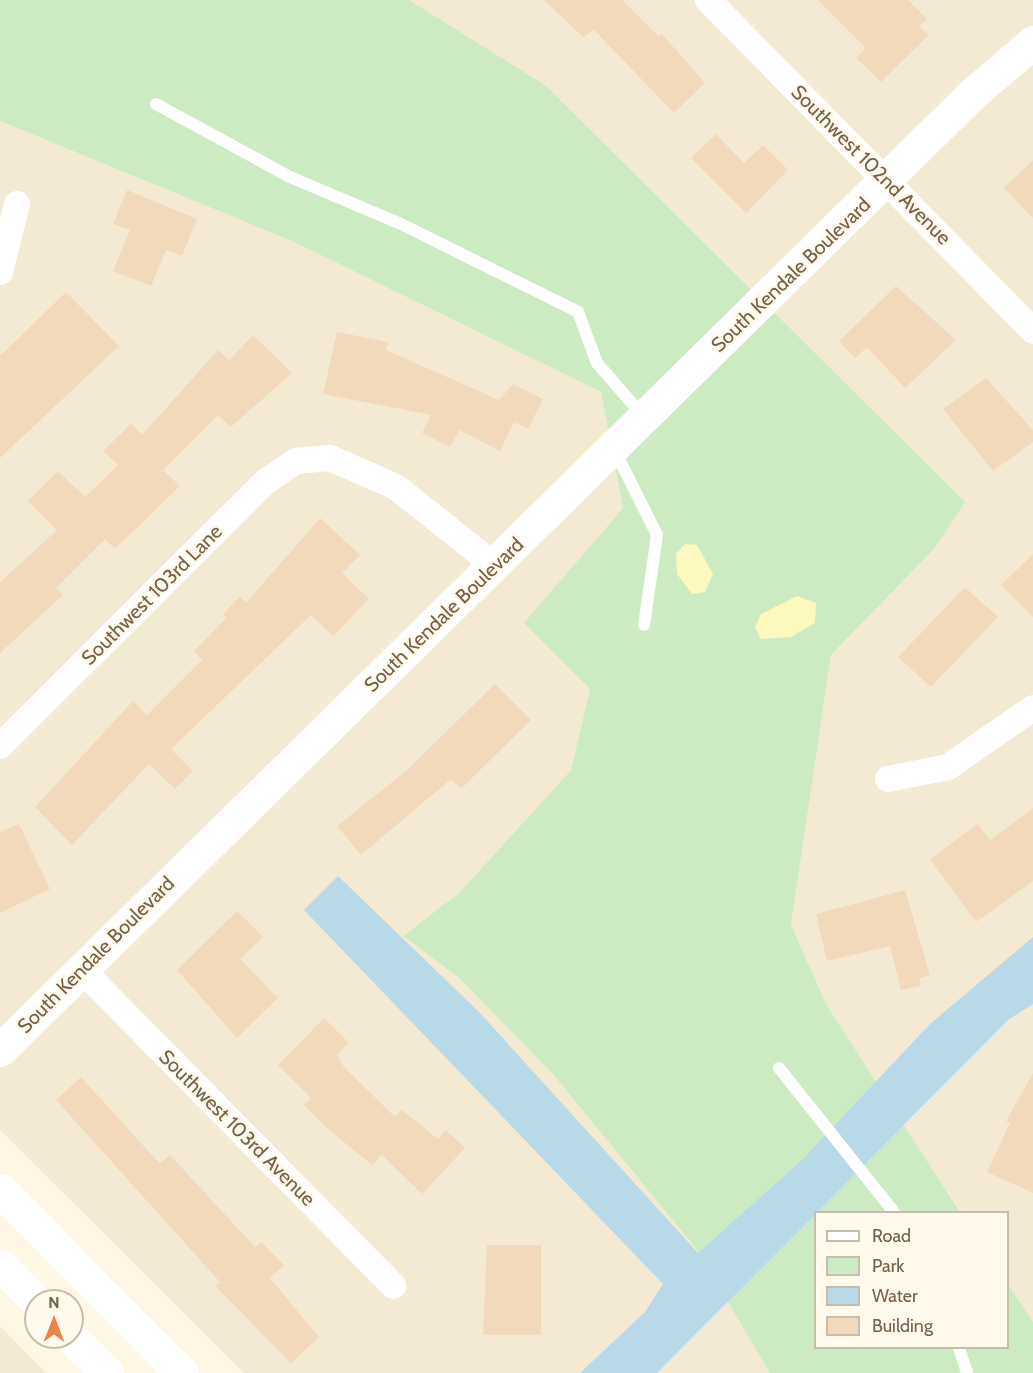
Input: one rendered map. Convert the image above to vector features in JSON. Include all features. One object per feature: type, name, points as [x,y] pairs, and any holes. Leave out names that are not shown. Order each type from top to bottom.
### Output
[{"type":"street","name":"Southwest 102nd Avenue","points":[[708,0],[1033,331]]},
{"type":"street","name":"South Kendale Boulevard","points":[[0,1050],[887,180],[1033,42]]},
{"type":"street","points":[[0,272],[16,204]]},
{"type":"street","name":"Southwest 103rd Lane","points":[[0,746],[265,482],[290,464],[312,457],[346,463],[396,487],[494,565]]},
{"type":"street","points":[[888,778],[948,767],[1033,708]]},
{"type":"street","name":"Southwest 103rd Avenue","points":[[81,969],[393,1287]]},
{"type":"street","points":[[0,1190],[182,1373]]},
{"type":"street","points":[[0,1265],[24,1289]]},
{"type":"street","points":[[83,1349],[107,1373]]},
{"type":"lane","points":[[156,104],[290,177],[399,223],[578,312],[597,363],[645,418]]},
{"type":"lane","points":[[614,448],[622,475],[657,535],[644,624]]},
{"type":"lane","points":[[779,1068],[893,1211]]},
{"type":"lane","points":[[960,1349],[967,1373]]},
{"type":"shaded area","points":[[409,0],[1033,0],[1033,1322],[1009,1286],[1009,1211],[959,1211],[826,1004],[791,925],[831,655],[935,548]]},
{"type":"shaded area","points":[[0,121],[292,241],[601,392],[623,508],[525,623],[590,689],[571,770],[459,893],[403,936],[458,977],[551,1072],[695,1247],[770,1373],[244,1373],[0,1130]]},
{"type":"shaded area","points":[[0,1326],[46,1373],[0,1373]]},
{"type":"green space","points":[[0,0],[409,0],[545,85],[965,502],[935,548],[831,655],[791,925],[826,1004],[959,1211],[814,1211],[814,1349],[1009,1349],[1009,1286],[1033,1322],[1033,1373],[770,1373],[695,1247],[551,1072],[458,977],[403,936],[459,893],[571,770],[590,689],[524,623],[623,508],[601,392],[292,241],[0,121]]},
{"type":"sand","points":[[685,544],[697,545],[713,574],[705,592],[692,594],[677,574],[676,554]]},
{"type":"sand","points":[[797,596],[816,603],[815,623],[791,637],[761,639],[755,627],[761,614]]},
{"type":"water","points":[[338,876],[479,1012],[698,1253],[801,1161],[930,1024],[1033,937],[1033,1004],[1008,1020],[818,1211],[814,1211],[814,1215],[657,1373],[580,1373],[645,1312],[663,1284],[304,910]]},
{"type":"building","points":[[544,0],[622,0],[659,37],[662,34],[705,83],[674,113],[594,30],[583,37]]},
{"type":"building","points":[[818,0],[908,0],[927,19],[919,26],[929,35],[881,82],[856,58],[866,48]]},
{"type":"building","points":[[716,134],[744,163],[763,145],[788,170],[746,213],[691,158]]},
{"type":"building","points":[[1033,160],[1033,218],[1004,188]]},
{"type":"building","points":[[127,190],[197,219],[182,256],[166,250],[151,286],[113,271],[130,230],[113,224]]},
{"type":"building","points":[[896,286],[956,340],[905,388],[867,347],[855,358],[839,341]]},
{"type":"building","points":[[66,292],[119,346],[0,458],[0,356]]},
{"type":"building","points":[[337,332],[388,342],[386,350],[499,400],[513,384],[543,399],[528,429],[514,422],[500,451],[460,430],[450,447],[422,433],[431,415],[323,394]]},
{"type":"building","points":[[253,335],[292,373],[231,427],[218,415],[163,470],[180,486],[115,549],[105,539],[56,588],[63,595],[0,653],[0,582],[57,530],[28,501],[58,471],[85,497],[118,465],[103,451],[131,424],[142,435],[218,350],[229,360]]},
{"type":"building","points":[[986,378],[1033,430],[1033,442],[993,471],[943,409]]},
{"type":"building","points":[[320,518],[360,555],[342,573],[369,599],[333,636],[311,615],[171,749],[193,771],[175,789],[149,764],[72,845],[35,807],[133,701],[147,715],[202,660],[194,651],[226,618],[223,614],[240,596],[246,603]]},
{"type":"building","points":[[1033,554],[1033,617],[1001,585]]},
{"type":"building","points":[[965,587],[998,617],[931,687],[898,657]]},
{"type":"building","points":[[495,684],[531,720],[461,789],[451,779],[361,855],[337,826],[406,771]]},
{"type":"building","points":[[1033,808],[1033,881],[976,922],[930,859],[978,824],[990,840]]},
{"type":"building","points":[[19,824],[50,889],[0,913],[0,832]]},
{"type":"building","points":[[905,890],[930,975],[919,978],[921,986],[901,990],[890,946],[827,961],[816,914]]},
{"type":"building","points":[[237,911],[263,937],[240,959],[278,998],[237,1038],[177,970]]},
{"type":"building","points":[[324,1018],[349,1043],[337,1055],[344,1067],[395,1117],[402,1110],[438,1139],[446,1130],[465,1148],[422,1194],[382,1155],[372,1165],[327,1128],[304,1105],[311,1098],[278,1065]]},
{"type":"building","points":[[1033,1073],[1033,1193],[987,1172],[1010,1123],[1006,1121]]},
{"type":"building","points":[[81,1077],[160,1164],[170,1155],[255,1247],[261,1242],[284,1265],[270,1278],[319,1337],[291,1363],[215,1286],[220,1282],[56,1100]]},
{"type":"building","points":[[487,1245],[541,1245],[541,1335],[483,1335]]}]
